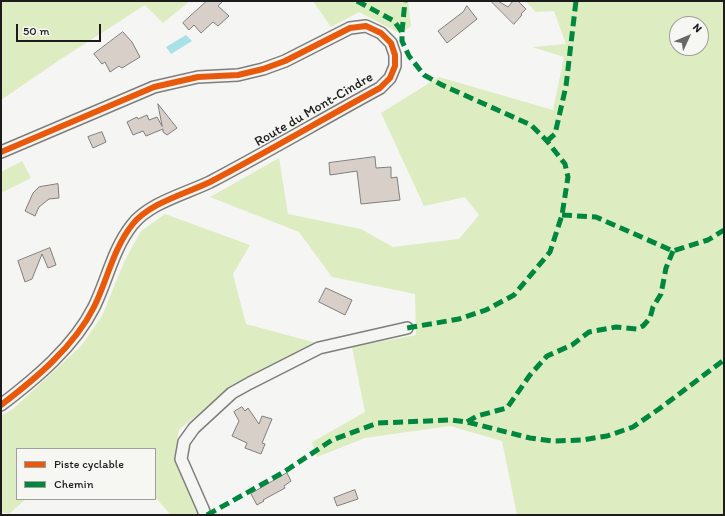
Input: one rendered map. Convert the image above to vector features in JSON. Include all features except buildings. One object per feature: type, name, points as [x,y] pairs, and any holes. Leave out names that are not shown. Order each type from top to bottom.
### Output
[{"type":"street","name":"Route du Mont-Cindre","points":[[1,152],[154,87],[198,78],[238,75],[263,70],[285,61],[350,28],[366,26],[381,33],[391,43],[395,55],[395,66],[390,78],[380,88],[209,182],[153,207],[132,225],[117,250],[94,308],[73,340],[31,382],[1,405]]},
{"type":"street","points":[[204,515],[181,459],[184,442],[194,428],[232,393],[319,348],[407,328]]},
{"type":"green space","points":[[1,1],[190,1],[163,23],[145,5],[1,100]]},
{"type":"green space","points":[[313,1],[408,1],[411,26],[401,34],[359,12],[331,27]]},
{"type":"green space","points":[[525,1],[724,1],[724,515],[517,515],[502,441],[450,426],[365,438],[317,457],[312,442],[365,412],[352,347],[416,335],[415,294],[332,277],[299,232],[210,197],[279,158],[288,214],[361,229],[393,247],[459,239],[479,215],[465,197],[424,206],[381,113],[439,77],[553,110],[564,57],[532,47],[566,44],[554,11],[536,12]]},
{"type":"green space","points":[[22,161],[31,178],[1,193],[1,172]]},
{"type":"green space","points":[[165,214],[250,245],[233,274],[246,324],[320,344],[233,384],[179,430],[174,458],[198,511],[197,515],[171,515],[156,498],[156,448],[16,448],[16,500],[25,500],[9,514],[1,512],[1,416],[13,409],[81,346],[102,316],[124,262],[141,231]]},
{"type":"water","points":[[186,35],[192,41],[171,54],[166,47]]},
{"type":"marked path","points":[[357,1],[394,21],[402,32],[402,41],[409,56],[424,75],[442,85],[531,125],[547,141],[565,164],[568,177],[562,215],[550,252],[514,295],[486,310],[459,319],[407,328]]},
{"type":"marked path","points":[[402,32],[405,1]]},
{"type":"marked path","points":[[547,141],[555,134],[566,86],[576,1]]},
{"type":"marked path","points":[[562,215],[596,217],[673,251],[708,240],[724,230]]},
{"type":"marked path","points":[[467,422],[477,416],[507,408],[530,375],[547,356],[572,345],[589,332],[616,327],[637,329],[643,326],[650,318],[653,307],[661,294],[666,268],[673,251]]},
{"type":"marked path","points":[[207,515],[284,472],[332,440],[378,423],[451,420],[467,422],[530,438],[552,441],[582,440],[607,436],[633,427],[724,360]]},
{"type":"cycle path","points":[[1,152],[154,87],[198,77],[238,75],[263,69],[285,61],[350,28],[366,26],[381,33],[391,43],[395,55],[395,66],[390,78],[380,88],[231,171],[210,182],[168,200],[139,217],[125,234],[115,255],[99,297],[86,322],[76,336],[40,373],[1,405]]}]
